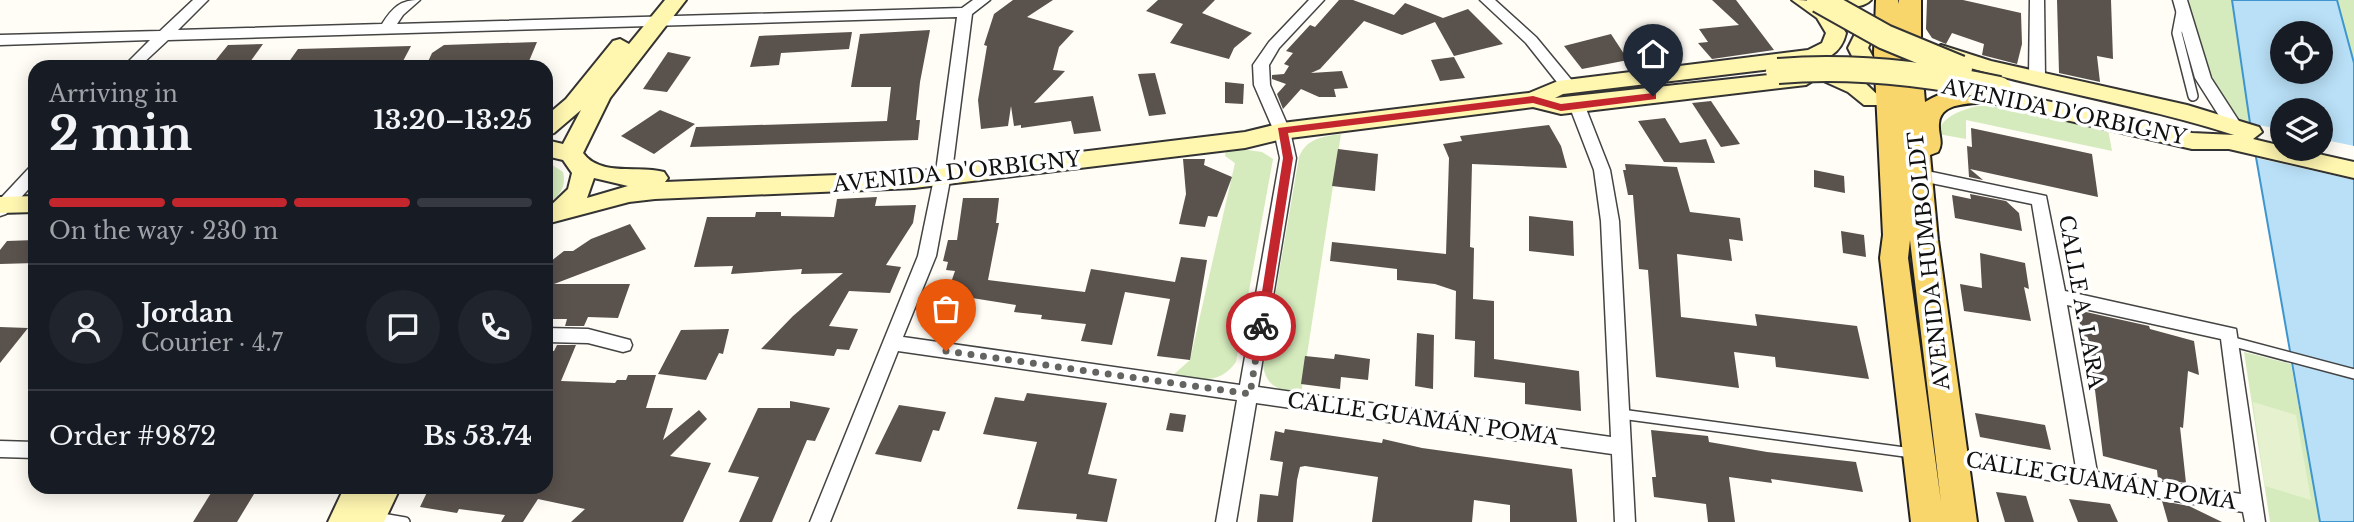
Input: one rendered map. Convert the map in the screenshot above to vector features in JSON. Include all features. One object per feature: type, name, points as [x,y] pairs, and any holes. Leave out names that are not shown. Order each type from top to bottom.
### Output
[{"type":"main road","points":[[553,122],[574,104],[651,15],[676,0]]},
{"type":"main road","name":"AVENIDA D'ORBIGNY","points":[[553,151],[607,175],[632,179],[943,170],[1245,140],[1282,131],[1533,100],[1561,107],[1573,96],[1820,55],[1836,41],[1836,33],[1825,14],[1802,0]]},
{"type":"main road","points":[[1819,0],[1885,37],[1996,87]]},
{"type":"main road","points":[[1843,0],[1861,0]]},
{"type":"main road","points":[[1871,0],[1872,34],[1860,40],[1858,48],[1864,61],[1893,73],[1931,63],[1928,52],[1919,44],[1920,0]]},
{"type":"main road","name":"AVENIDA HUMBOLDT","points":[[1887,0],[1886,52],[1897,235],[1894,258],[1917,454],[1928,522]]},
{"type":"main road","name":"AVENIDA HUMBOLDT","points":[[1910,0],[1909,56],[1928,265],[1960,522]]},
{"type":"main road","points":[[553,214],[579,192],[584,178],[576,160],[577,136],[651,15]]},
{"type":"main road","name":"AVENIDA D'ORBIGNY","points":[[1872,34],[1902,36],[1987,67],[2187,112],[2240,135],[2354,170]]},
{"type":"main road","points":[[1533,100],[1826,67],[1884,69],[1996,87]]},
{"type":"main road","name":"AVENIDA D'ORBIGNY","points":[[1573,96],[1860,72],[1893,73],[1996,87],[2192,141],[2240,135],[2270,139]]},
{"type":"main road","points":[[1893,73],[1872,100],[1882,233],[1894,258]]},
{"type":"main road","points":[[1826,76],[1856,87],[1872,100]]},
{"type":"main road","points":[[1928,265],[1941,243],[1926,122],[1930,113],[1953,99],[1996,87]]},
{"type":"main road","points":[[2333,152],[2354,156]]},
{"type":"main road","name":"AVENIDA D'ORBIGNY","points":[[553,217],[629,194],[891,182],[943,170]]},
{"type":"main road","points":[[1,207],[28,205]]},
{"type":"main road","points":[[342,522],[356,494]]},
{"type":"main road","points":[[371,519],[383,494]]},
{"type":"street","points":[[138,60],[201,0]]},
{"type":"street","points":[[386,30],[397,12],[413,0]]},
{"type":"street","points":[[0,40],[386,30],[651,15],[965,12],[983,0]]},
{"type":"street","points":[[1226,522],[1250,394],[1288,158],[1282,131],[1262,85],[1261,65],[1274,45],[1317,0]]},
{"type":"street","points":[[1487,0],[1531,40],[1573,96],[1602,170],[1610,221],[1625,522]]},
{"type":"street","points":[[2037,0],[2037,78]]},
{"type":"street","points":[[2181,4],[2203,78],[2240,135]]},
{"type":"street","points":[[820,522],[926,256],[943,170],[965,12]]},
{"type":"street","name":"CALLE A. LARA","points":[[1932,178],[2040,200],[2088,479]]},
{"type":"street","points":[[1,207],[28,179]]},
{"type":"street","points":[[2057,296],[2229,337],[2254,513]]},
{"type":"street","points":[[553,335],[588,336],[623,345]]},
{"type":"street","name":"CALLE GUAMÁN POMA","points":[[891,343],[1622,447]]},
{"type":"street","points":[[0,449],[28,450]]},
{"type":"street","name":"CALLE GUAMÁN POMA","points":[[1950,457],[2088,479],[2254,513]]},
{"type":"lane","points":[[2181,4],[2177,33],[2193,96]]},
{"type":"lane","points":[[2229,337],[2354,374]]},
{"type":"lane","points":[[1620,414],[1917,454]]},
{"type":"lane","points":[[371,519],[405,522]]},
{"type":"green space","points":[[2189,0],[2232,0],[2251,126],[2237,118],[2224,105],[2206,72]]},
{"type":"green space","points":[[2337,0],[2354,0],[2354,63]]},
{"type":"green space","points":[[1978,106],[1993,106],[2108,129],[2112,151],[1966,120],[1966,139],[1938,134],[1948,118]]},
{"type":"green space","points":[[1341,134],[1301,394],[1294,393],[1281,390],[1272,384],[1263,366],[1299,157],[1311,142]]},
{"type":"green space","points":[[1227,147],[1262,152],[1273,159],[1236,362],[1223,375],[1215,378],[1173,375],[1190,360],[1235,163],[1225,156]]},
{"type":"green space","points":[[553,166],[563,172],[564,178],[560,192],[554,199]]},
{"type":"green space","points":[[2244,352],[2291,364],[2320,522],[2270,522]]},
{"type":"green space","points":[[2253,402],[2296,415],[2311,500],[2265,486]]},
{"type":"water","points":[[2232,0],[2337,0],[2354,63],[2354,522],[2320,522],[2250,123]]},
{"type":"pier","points":[[2250,123],[2270,127],[2270,161],[2257,158]]},
{"type":"pier","points":[[2333,142],[2354,146],[2354,180],[2270,161],[2333,161]]},
{"type":"building","points":[[1013,0],[1053,0],[1027,17],[1074,31],[1059,47],[1053,70],[1065,71],[1034,103],[1093,96],[1101,131],[1074,134],[1071,121],[1021,128],[1021,125],[1014,126],[1011,106],[1008,126],[981,129],[978,100],[987,46],[984,45],[994,14]]},
{"type":"building","points":[[1158,0],[1215,0],[1202,13],[1252,33],[1234,48],[1229,59],[1170,43],[1183,24],[1146,11]]},
{"type":"building","points":[[1339,0],[1353,0],[1394,15],[1405,3],[1443,18],[1468,9],[1503,44],[1454,56],[1435,22],[1402,35],[1364,21],[1320,69],[1311,73],[1342,71],[1348,88],[1334,89],[1336,97],[1319,97],[1301,89],[1283,109],[1277,94],[1286,84],[1272,79],[1272,75],[1284,74],[1289,66],[1284,64],[1293,53],[1286,51],[1310,25],[1315,27]]},
{"type":"building","points":[[1712,0],[1736,0],[1774,50],[1712,59],[1698,43],[1708,42],[1699,29],[1739,25]]},
{"type":"building","points":[[1927,0],[1963,0],[2021,13],[2022,44],[2017,64],[1982,55],[1984,44],[1952,33],[1946,44],[1932,38],[1926,29]]},
{"type":"building","points":[[2057,0],[2111,0],[2113,59],[2097,56],[2100,82],[2059,73]]},
{"type":"building","points":[[930,30],[920,82],[916,120],[920,120],[918,140],[690,147],[696,127],[887,121],[891,87],[851,87],[860,34]]},
{"type":"building","points":[[852,32],[849,49],[781,53],[779,65],[750,67],[759,36]]},
{"type":"building","points":[[1611,34],[1628,60],[1582,69],[1564,46]]},
{"type":"building","points":[[537,42],[530,60],[429,60],[432,53],[444,45]]},
{"type":"building","points":[[263,44],[251,60],[216,60],[228,45]]},
{"type":"building","points":[[411,46],[404,60],[290,60],[298,49]]},
{"type":"building","points":[[668,52],[691,57],[667,92],[643,89]]},
{"type":"building","points":[[1454,57],[1465,78],[1440,81],[1431,60]]},
{"type":"building","points":[[1155,73],[1166,114],[1149,116],[1138,74]]},
{"type":"building","points":[[1225,82],[1244,84],[1243,104],[1225,103]]},
{"type":"building","points":[[1711,101],[1740,144],[1721,147],[1692,103]]},
{"type":"building","points":[[660,110],[695,124],[654,154],[621,136]]},
{"type":"building","points":[[1665,118],[1680,143],[1706,139],[1715,163],[1664,162],[1638,121]]},
{"type":"building","points":[[1549,125],[1561,146],[1567,168],[1472,164],[1470,247],[1474,248],[1473,299],[1494,301],[1494,359],[1579,371],[1581,411],[1525,404],[1525,383],[1474,377],[1475,341],[1455,339],[1456,291],[1435,284],[1397,280],[1397,269],[1330,261],[1332,242],[1446,254],[1449,158],[1443,144],[1462,141],[1460,136]]},
{"type":"building","points":[[1971,128],[2092,154],[2098,197],[1970,169],[1983,180],[1969,177],[1967,146],[1972,147]]},
{"type":"building","points":[[1338,149],[1378,154],[1375,191],[1332,186]]},
{"type":"building","points":[[1183,159],[1205,159],[1204,165],[1232,177],[1217,217],[1208,216],[1205,227],[1179,224],[1186,194]]},
{"type":"building","points":[[1625,164],[1677,167],[1690,212],[1740,218],[1743,241],[1729,239],[1732,261],[1677,254],[1681,317],[1757,326],[1755,314],[1857,326],[1869,379],[1776,367],[1775,357],[1734,352],[1739,388],[1656,377],[1648,270],[1639,269],[1633,195],[1628,195],[1623,170],[1626,170]]},
{"type":"building","points":[[1814,170],[1844,176],[1845,193],[1814,187]]},
{"type":"building","points":[[1970,194],[2006,201],[2019,213],[2022,231],[1955,218],[1952,195],[1971,199]]},
{"type":"building","points":[[877,197],[875,206],[916,205],[913,223],[886,265],[901,267],[890,293],[849,291],[829,326],[858,329],[849,350],[837,349],[834,356],[761,349],[793,316],[843,273],[801,274],[802,269],[731,274],[733,266],[694,267],[707,217],[755,217],[756,212],[781,212],[781,216],[834,217],[837,199]]},
{"type":"building","points":[[963,198],[999,198],[996,223],[999,223],[988,280],[1085,292],[1091,269],[1175,282],[1181,257],[1207,260],[1190,360],[1157,356],[1170,299],[1125,292],[1112,345],[1081,341],[1086,324],[1041,319],[1042,315],[1014,312],[1016,305],[947,294],[955,271],[946,270],[948,262],[943,261],[948,240],[957,240]]},
{"type":"building","points":[[1529,216],[1573,221],[1574,256],[1529,251]]},
{"type":"building","points":[[630,224],[646,249],[554,284],[630,284],[618,318],[588,317],[584,326],[565,326],[567,319],[553,319],[553,260],[564,251],[573,251],[591,239]]},
{"type":"building","points":[[1841,231],[1864,235],[1866,257],[1843,253]]},
{"type":"building","points":[[28,240],[28,263],[0,264],[0,250],[7,241]]},
{"type":"building","points":[[1980,253],[2025,263],[2029,289],[2024,287],[2031,321],[1964,311],[1960,284],[1982,288]]},
{"type":"building","points":[[2077,310],[2149,326],[2150,329],[2194,341],[2199,375],[2188,371],[2183,428],[2180,427],[2186,483],[2158,479],[2157,470],[2103,456],[2095,390],[2089,389],[2084,366],[2089,367]]},
{"type":"building","points":[[0,327],[28,328],[0,363]]},
{"type":"building","points":[[729,329],[723,354],[719,353],[706,380],[658,374],[681,330]]},
{"type":"building","points":[[1417,333],[1434,335],[1433,389],[1415,386]]},
{"type":"building","points":[[557,345],[576,345],[561,381],[615,383],[617,380],[626,380],[628,375],[656,375],[646,408],[673,408],[663,440],[699,410],[707,419],[670,456],[711,463],[683,522],[571,522],[585,509],[538,499],[523,522],[501,522],[505,515],[459,509],[457,513],[420,507],[426,494],[553,494],[554,351]]},
{"type":"building","points":[[1335,354],[1370,359],[1368,380],[1341,377],[1340,389],[1301,384],[1305,356],[1334,359]]},
{"type":"building","points":[[1027,393],[1107,403],[1088,474],[1117,479],[1107,522],[1076,519],[1077,514],[1017,509],[1037,442],[983,434],[995,397],[1024,401]]},
{"type":"building","points":[[790,401],[830,408],[815,441],[807,440],[772,522],[739,522],[759,477],[728,472],[758,408],[790,408]]},
{"type":"building","points":[[899,405],[946,412],[939,431],[933,430],[921,462],[875,454]]},
{"type":"building","points":[[1170,413],[1186,415],[1183,432],[1166,430]]},
{"type":"building","points":[[1975,413],[2045,425],[2051,450],[1980,437]]},
{"type":"building","points":[[1285,429],[1382,443],[1383,439],[1422,448],[1572,469],[1577,522],[1510,522],[1510,505],[1474,500],[1472,522],[1372,522],[1378,477],[1305,466],[1300,467],[1297,480],[1293,522],[1257,522],[1260,494],[1278,496],[1283,462],[1270,460],[1275,431],[1284,433]]},
{"type":"building","points":[[1651,430],[1708,436],[1709,442],[1767,452],[1856,462],[1863,492],[1771,479],[1772,483],[1729,477],[1735,522],[1708,522],[1706,504],[1654,497],[1652,477],[1656,477]]},
{"type":"building","points":[[1996,492],[2026,496],[2034,522],[2005,522]]},
{"type":"building","points":[[210,494],[254,494],[237,522],[193,522]]},
{"type":"building","points":[[2069,499],[2110,504],[2118,522],[2078,522]]},
{"type":"building","points":[[2162,501],[2189,506],[2222,522],[2168,522]]},
{"type":"way so far","points":[[946,351],[1250,394],[1261,326]]},
{"type":"route","points":[[1261,326],[1288,158],[1282,131],[1533,100],[1561,107],[1653,96]]}]
